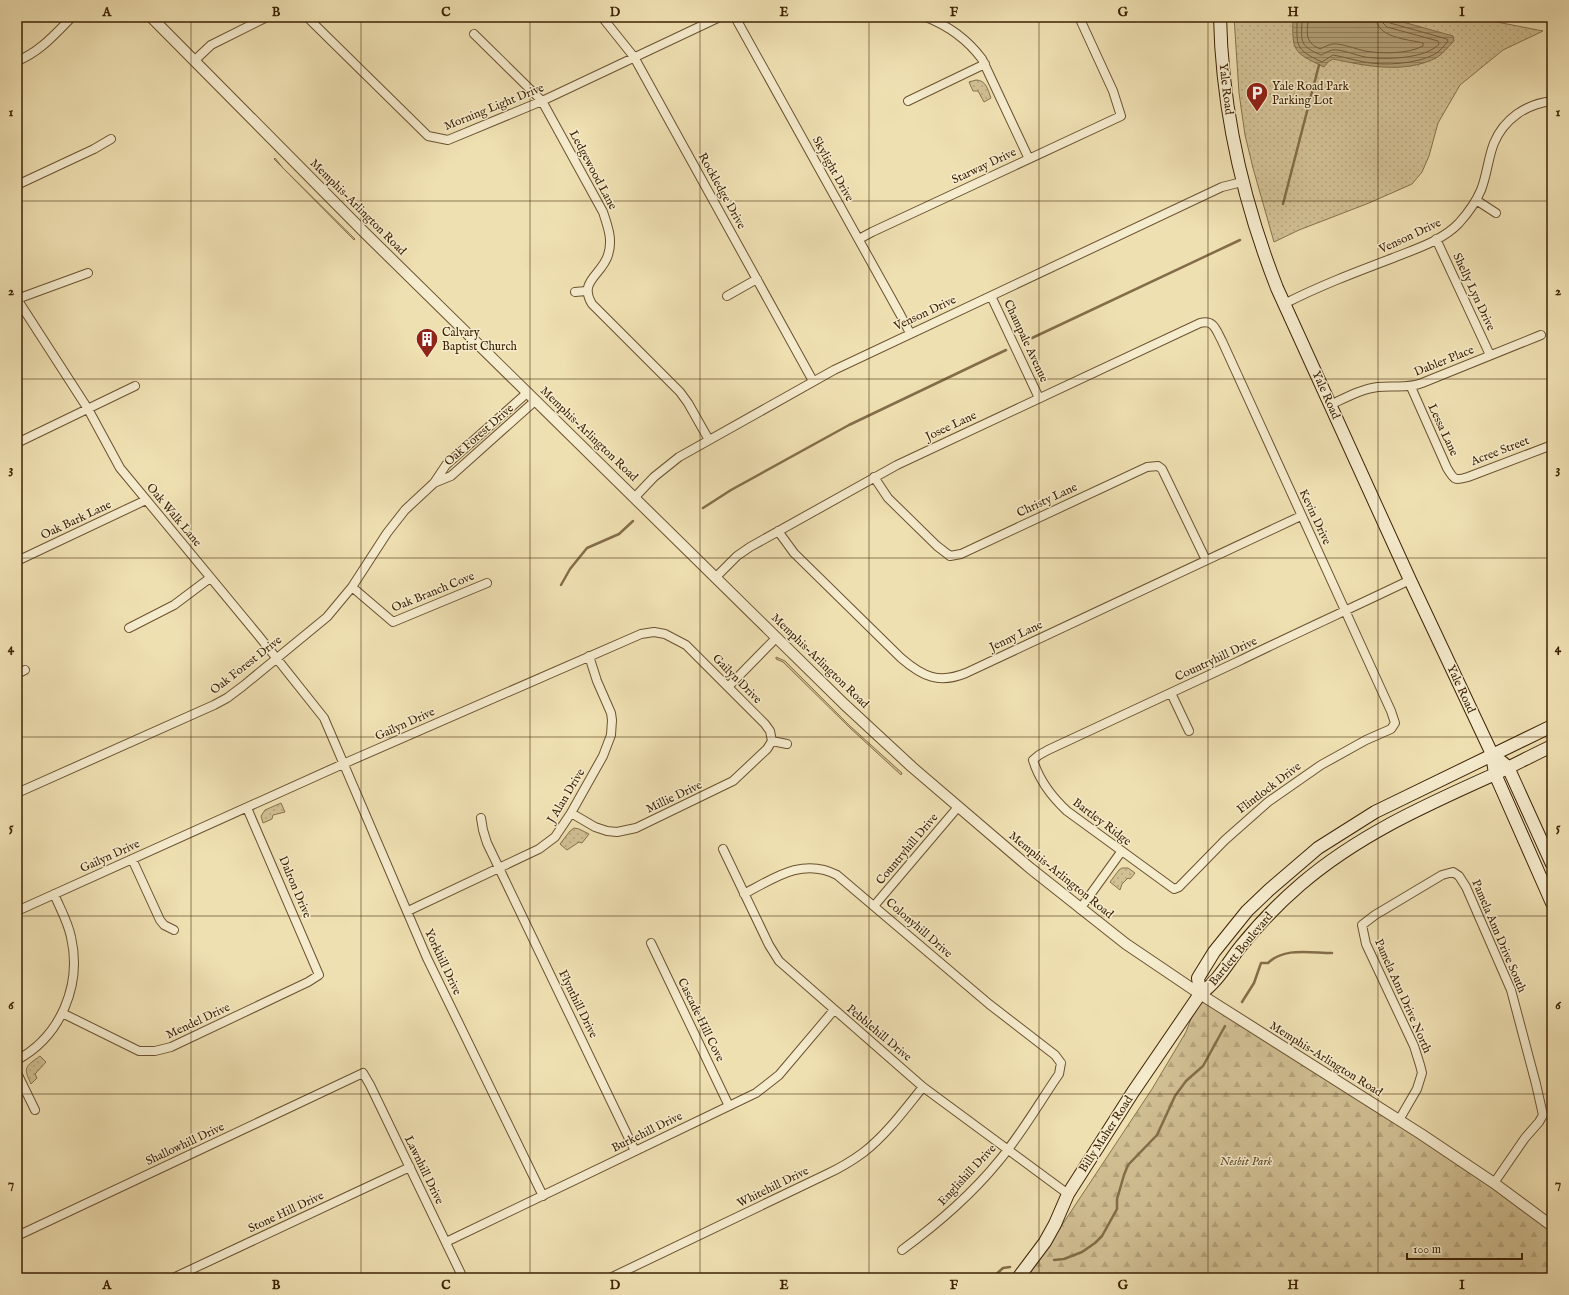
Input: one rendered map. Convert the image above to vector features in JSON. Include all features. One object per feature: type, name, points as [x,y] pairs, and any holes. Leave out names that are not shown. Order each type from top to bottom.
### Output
[{"type":"main road","name":"Yale Road","points":[[1220,17],[1225,92],[1233,140],[1242,182],[1262,248],[1284,304],[1410,580],[1492,754],[1495,774],[1552,903]]},
{"type":"main road","name":"Bartlett Boulevard","points":[[1552,726],[1375,812],[1318,848],[1258,901],[1214,952],[1198,978],[1200,994],[1210,987],[1249,936],[1279,904],[1329,862],[1357,842],[1384,826],[1420,808],[1552,746]]},
{"type":"main road","name":"Yale Road","points":[[1492,754],[1508,767],[1552,864]]},
{"type":"main road","points":[[1318,848],[1329,862]]},
{"type":"main road","name":"Billy Maher Road","points":[[1018,1278],[1045,1242],[1068,1194],[1133,1092],[1200,994]]},
{"type":"street","points":[[17,61],[39,49],[72,17]]},
{"type":"street","name":"Memphis-Arlington Road","points":[[151,17],[365,233],[876,734],[958,807],[1080,909],[1126,944],[1200,994],[1494,1182],[1552,1226]]},
{"type":"street","points":[[194,61],[211,45],[267,17]]},
{"type":"street","name":"Morning Light Drive","points":[[308,17],[428,136],[448,140],[542,101],[720,17]]},
{"type":"street","name":"Rockledge Drive","points":[[602,17],[634,57],[813,381]]},
{"type":"street","name":"Skylight Drive","points":[[735,17],[910,333]]},
{"type":"street","points":[[926,17],[949,27],[961,36],[975,50],[985,64],[1029,159]]},
{"type":"street","name":"Starway Drive","points":[[859,240],[1121,116],[1113,91],[1080,17]]},
{"type":"street","name":"Ledgewood Lane","points":[[474,34],[542,101],[603,212],[610,230],[610,247],[608,257],[602,268],[588,285],[586,291]]},
{"type":"street","points":[[908,101],[985,64]]},
{"type":"street","name":"Venson Drive","points":[[1284,304],[1304,294],[1436,240],[1456,226],[1476,200],[1484,180],[1494,143],[1506,124],[1525,109],[1541,103],[1552,101]]},
{"type":"street","points":[[17,184],[94,149],[111,139]]},
{"type":"street","name":"Venson Drive","points":[[635,497],[669,464],[813,381],[857,358],[1222,187],[1242,182]]},
{"type":"street","points":[[1476,200],[1496,213]]},
{"type":"street","name":"Shelly Lyn Drive","points":[[1436,240],[1490,356]]},
{"type":"street","points":[[17,299],[88,273]]},
{"type":"street","points":[[727,296],[757,279]]},
{"type":"street","points":[[575,292],[586,291],[592,304],[680,392],[709,440]]},
{"type":"street","name":"Champale Avenue","points":[[991,296],[1039,398]]},
{"type":"street","name":"Oak Walk Lane","points":[[17,299],[88,409],[120,468],[324,718],[330,734]]},
{"type":"street","name":"Josee Lane","points":[[716,577],[744,551],[903,462],[1200,323],[1206,321],[1210,322]]},
{"type":"street","name":"Kevin Drive","points":[[1210,322],[1222,342],[1391,711],[1394,725]]},
{"type":"street","name":"Dabler Place","points":[[1330,405],[1371,388],[1411,387],[1541,335]]},
{"type":"street","points":[[17,443],[135,386]]},
{"type":"street","name":"Lessa Lane","points":[[1411,387],[1447,468],[1452,476],[1457,480]]},
{"type":"street","name":"Oak Forest Drive","points":[[17,793],[220,702],[243,686],[327,617],[352,588],[387,533],[405,510],[434,483],[446,465],[528,392]]},
{"type":"street","name":"Oak Forest Drive","points":[[434,483],[451,476],[536,400]]},
{"type":"street","name":"Acree Street","points":[[1457,480],[1552,444]]},
{"type":"street","name":"Christy Lane","points":[[874,477],[888,498],[946,554],[954,556],[1146,467],[1158,466],[1162,469],[1177,498],[1206,560]]},
{"type":"street","name":"Oak Bark Lane","points":[[17,561],[146,500]]},
{"type":"street","name":"Jenny Lane","points":[[778,531],[794,553],[915,670],[924,675],[950,678],[966,673],[1301,516]]},
{"type":"street","points":[[129,628],[174,605],[210,578]]},
{"type":"street","name":"Countryhill Drive","points":[[1033,760],[1048,750],[1410,580]]},
{"type":"street","name":"Oak Branch Cove","points":[[352,588],[393,622],[487,583]]},
{"type":"street","name":"Gailyn Drive","points":[[17,911],[343,764],[635,635],[650,632],[660,633],[686,645],[765,724],[770,731],[772,741]]},
{"type":"street","points":[[728,687],[777,637]]},
{"type":"street","name":"J Alan Drive","points":[[408,911],[538,849],[551,841],[571,813],[603,756],[611,735],[611,713],[597,682],[589,656]]},
{"type":"street","points":[[17,674],[25,670]]},
{"type":"street","points":[[1170,693],[1189,731]]},
{"type":"street","name":"Flintlock Drive","points":[[1174,889],[1179,887],[1225,840],[1273,798],[1325,763],[1366,740],[1391,729],[1394,725]]},
{"type":"street","name":"Yorkhill Drive","points":[[330,734],[408,911],[427,958],[543,1196]]},
{"type":"street","points":[[772,741],[787,744]]},
{"type":"street","name":"Millie Drive","points":[[571,813],[595,827],[607,831],[618,832],[636,828],[731,783],[767,749],[772,741]]},
{"type":"street","name":"Bartley Ridge","points":[[1033,760],[1044,784],[1062,806],[1121,852],[1174,889]]},
{"type":"street","name":"Countryhill Drive","points":[[874,906],[958,807]]},
{"type":"street","name":"Dalron Drive","points":[[247,808],[319,975]]},
{"type":"street","name":"Flynthill Drive","points":[[481,818],[485,837],[499,868],[635,1151]]},
{"type":"street","name":"Pebblehill Drive","points":[[723,849],[776,958],[924,1087],[1068,1194]]},
{"type":"street","points":[[1080,909],[1121,852]]},
{"type":"street","points":[[132,859],[160,920],[164,925],[174,930]]},
{"type":"street","name":"Colonyhill Drive","points":[[744,894],[792,871],[817,868],[827,870],[837,876],[874,906],[989,1004],[1064,1063]]},
{"type":"street","name":"Pamela Ann Drive South","points":[[1362,925],[1375,915],[1442,875],[1450,872],[1457,874],[1469,893],[1511,990],[1536,1084],[1547,1115],[1524,1138],[1494,1182]]},
{"type":"street","points":[[17,1060],[30,1052],[41,1042],[55,1025],[68,998],[74,975],[74,954],[68,928],[54,894]]},
{"type":"street","name":"Pamela Ann Drive North","points":[[1362,925],[1366,944],[1414,1046],[1422,1073],[1417,1089],[1399,1120]]},
{"type":"street","name":"Cascade Hill Cove","points":[[651,944],[729,1106]]},
{"type":"street","name":"Mendel Drive","points":[[62,1013],[134,1049],[155,1051],[171,1047],[308,982],[319,975]]},
{"type":"street","name":"Burkehill Drive","points":[[446,1242],[756,1093],[771,1082],[834,1010]]},
{"type":"street","name":"Englishill Drive","points":[[902,1250],[938,1223],[998,1163],[1059,1074],[1064,1063]]},
{"type":"street","name":"Lawnhill Drive","points":[[363,1072],[463,1278]]},
{"type":"street","name":"Shallowhill Drive","points":[[17,1236],[363,1072]]},
{"type":"street","points":[[17,1073],[35,1110]]},
{"type":"street","name":"Whitehill Drive","points":[[610,1278],[827,1174],[851,1161],[880,1137],[924,1087]]},
{"type":"street","name":"Stone Hill Drive","points":[[173,1278],[410,1167]]},
{"type":"green space","points":[[1234,17],[1471,17],[1543,31],[1503,50],[1460,85],[1438,123],[1429,156],[1422,172],[1412,184],[1369,203],[1299,230],[1274,242],[1245,135],[1239,93]]},
{"type":"green space","points":[[979,80],[984,84],[988,89],[991,98],[984,102],[978,91],[973,91],[969,82]]},
{"type":"green space","points":[[275,158],[283,168],[355,239],[354,240],[274,159]]},
{"type":"green space","points":[[776,657],[785,661],[850,726],[902,773],[901,775],[849,727],[783,662],[776,659]]},
{"type":"green space","points":[[281,803],[285,812],[273,815],[272,819],[263,823],[261,816],[265,810]]},
{"type":"green space","points":[[574,828],[589,834],[582,843],[579,842],[567,850],[560,844]]},
{"type":"green space","points":[[1122,868],[1128,868],[1135,873],[1130,879],[1128,878],[1122,884],[1120,890],[1110,882]]},
{"type":"green space","name":"Nesbit Park","points":[[1201,993],[1552,1223],[1552,1278],[1027,1278],[1152,1089],[1186,1032]]},
{"type":"green space","points":[[40,1056],[46,1062],[35,1074],[37,1078],[31,1084],[26,1071],[28,1065]]},
{"type":"water","points":[[1293,17],[1385,17],[1453,36],[1454,41],[1436,58],[1411,66],[1372,66],[1333,59],[1324,67],[1306,58],[1296,50],[1293,37]]},
{"type":"waterway","points":[[1283,204],[1319,65]]},
{"type":"waterway","points":[[1032,338],[1240,240]]},
{"type":"waterway","points":[[703,508],[731,490],[849,425],[1006,350]]},
{"type":"waterway","points":[[561,585],[570,569],[587,548],[619,534],[633,521]]},
{"type":"waterway","points":[[1242,1002],[1254,983],[1261,963],[1268,963],[1274,958],[1289,953],[1332,953]]},
{"type":"waterway","points":[[1054,1260],[1064,1259],[1082,1252],[1102,1236],[1117,1209],[1117,1199],[1128,1165],[1157,1135],[1175,1096],[1186,1081],[1203,1066],[1225,1026]]},
{"type":"waterway","points":[[992,1278],[1003,1268],[1010,1267]]},
{"type":"place","name":"Yale Road Park Parking Lot","points":[[1257,112]]},
{"type":"place","name":"Calvary Baptist Church","points":[[427,358]]}]
